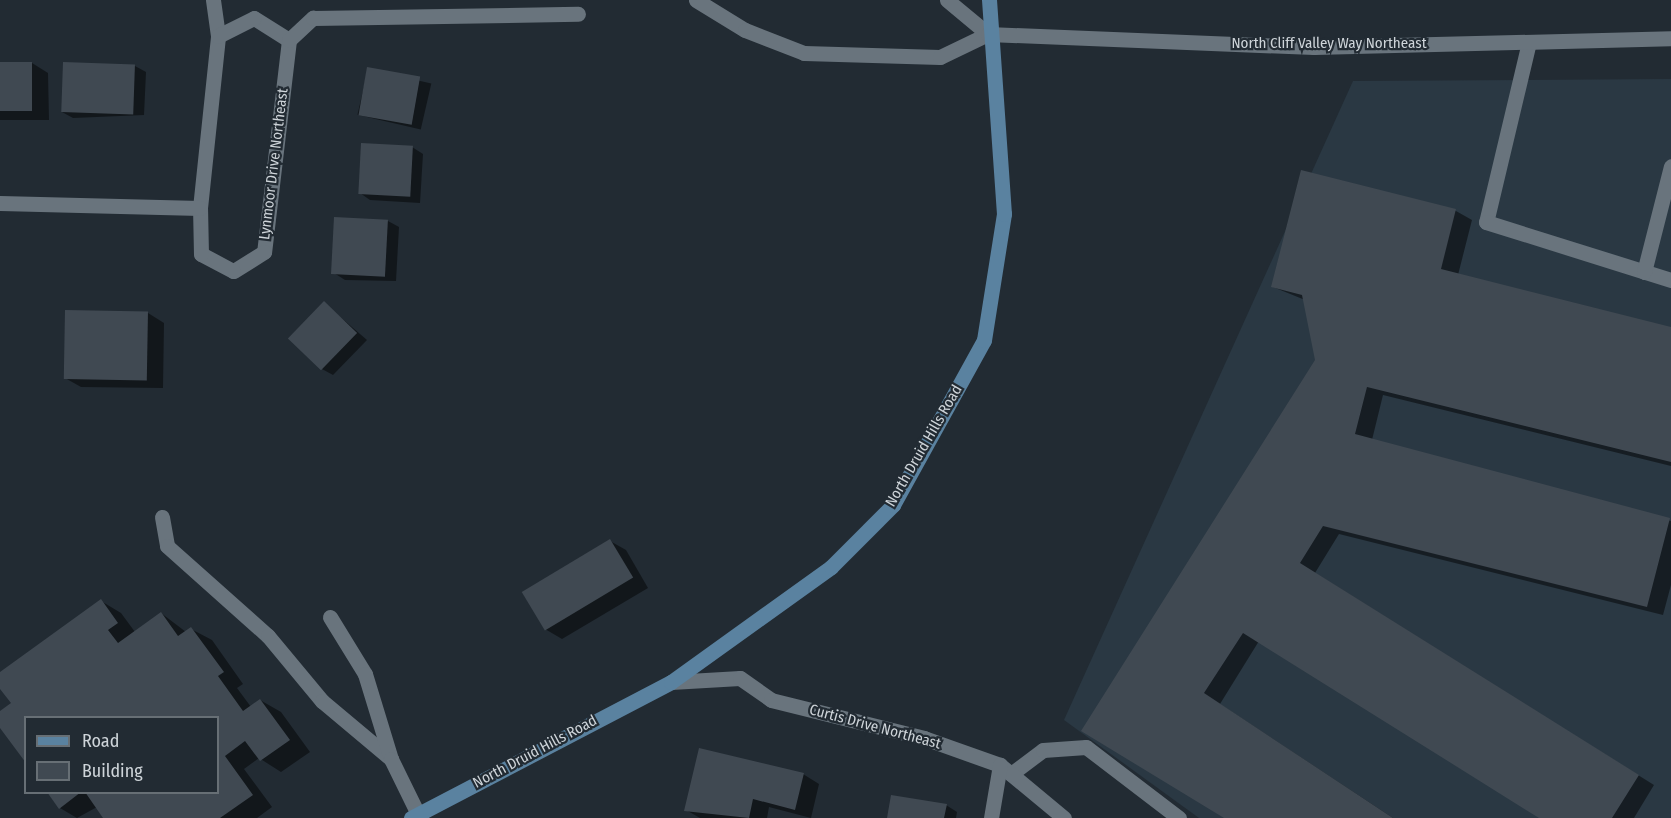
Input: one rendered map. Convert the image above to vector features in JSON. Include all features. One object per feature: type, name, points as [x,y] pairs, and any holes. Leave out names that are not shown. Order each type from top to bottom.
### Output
[{"type":"main road","name":"North Druid Hills Road","points":[[415,816],[671,682],[831,567],[893,505],[984,340],[1004,214],[1002,127],[988,34],[989,0]]},
{"type":"street","name":"Lynmoor Drive Northeast","points":[[213,0],[218,36],[200,208],[201,254],[232,271],[264,252],[289,40]]},
{"type":"street","points":[[696,0],[745,30],[804,53],[940,57],[988,34],[947,0]]},
{"type":"street","points":[[218,36],[254,18],[289,40],[313,18],[578,14]]},
{"type":"street","name":"North Cliff Valley Way Northeast","points":[[988,34],[1314,47],[1671,38]]},
{"type":"street","points":[[1529,42],[1486,222],[1671,280]]},
{"type":"street","points":[[1644,272],[1671,166]]},
{"type":"street","points":[[0,203],[200,208]]},
{"type":"street","points":[[162,517],[167,546],[268,636],[322,701],[391,759]]},
{"type":"street","points":[[330,617],[365,674],[391,759],[415,816]]},
{"type":"street","name":"Curtis Drive Northeast","points":[[671,682],[740,678],[771,700],[924,738],[1006,770],[1064,818]]},
{"type":"street","points":[[991,818],[1006,770],[1043,750],[1086,747],[1179,818]]},
{"type":"shaded area","points":[[1671,79],[1671,818],[1199,818],[1064,720],[1353,81]]},
{"type":"building","points":[[0,62],[32,62],[32,111],[0,111]]},
{"type":"building","points":[[63,62],[135,65],[133,114],[61,112]]},
{"type":"building","points":[[367,67],[420,76],[412,125],[358,115]]},
{"type":"building","points":[[361,143],[413,146],[410,197],[358,194]]},
{"type":"building","points":[[1301,170],[1456,209],[1441,269],[1671,327],[1671,462],[1367,387],[1355,434],[1670,518],[1647,607],[1323,526],[1300,563],[1639,775],[1612,818],[1539,818],[1243,633],[1204,693],[1393,818],[1224,818],[1081,731],[1315,360],[1302,295],[1271,287]]},
{"type":"building","points":[[334,217],[388,220],[385,277],[331,274]]},
{"type":"building","points":[[324,301],[357,333],[321,370],[288,338]]},
{"type":"building","points":[[65,310],[148,311],[147,380],[64,379]]},
{"type":"building","points":[[610,539],[633,578],[545,631],[522,592]]},
{"type":"building","points":[[101,599],[118,623],[108,630],[118,643],[161,612],[178,636],[191,627],[224,672],[218,676],[243,711],[260,699],[290,740],[260,761],[245,741],[225,756],[253,795],[220,818],[103,818],[86,794],[219,794],[219,716],[24,716],[24,760],[0,728],[0,711],[11,703],[0,689],[0,672]]},
{"type":"building","points":[[699,748],[804,773],[795,810],[753,799],[749,818],[684,811]]},
{"type":"building","points":[[48,794],[78,794],[59,809]]},
{"type":"building","points":[[891,795],[947,804],[944,818],[887,818]]}]
